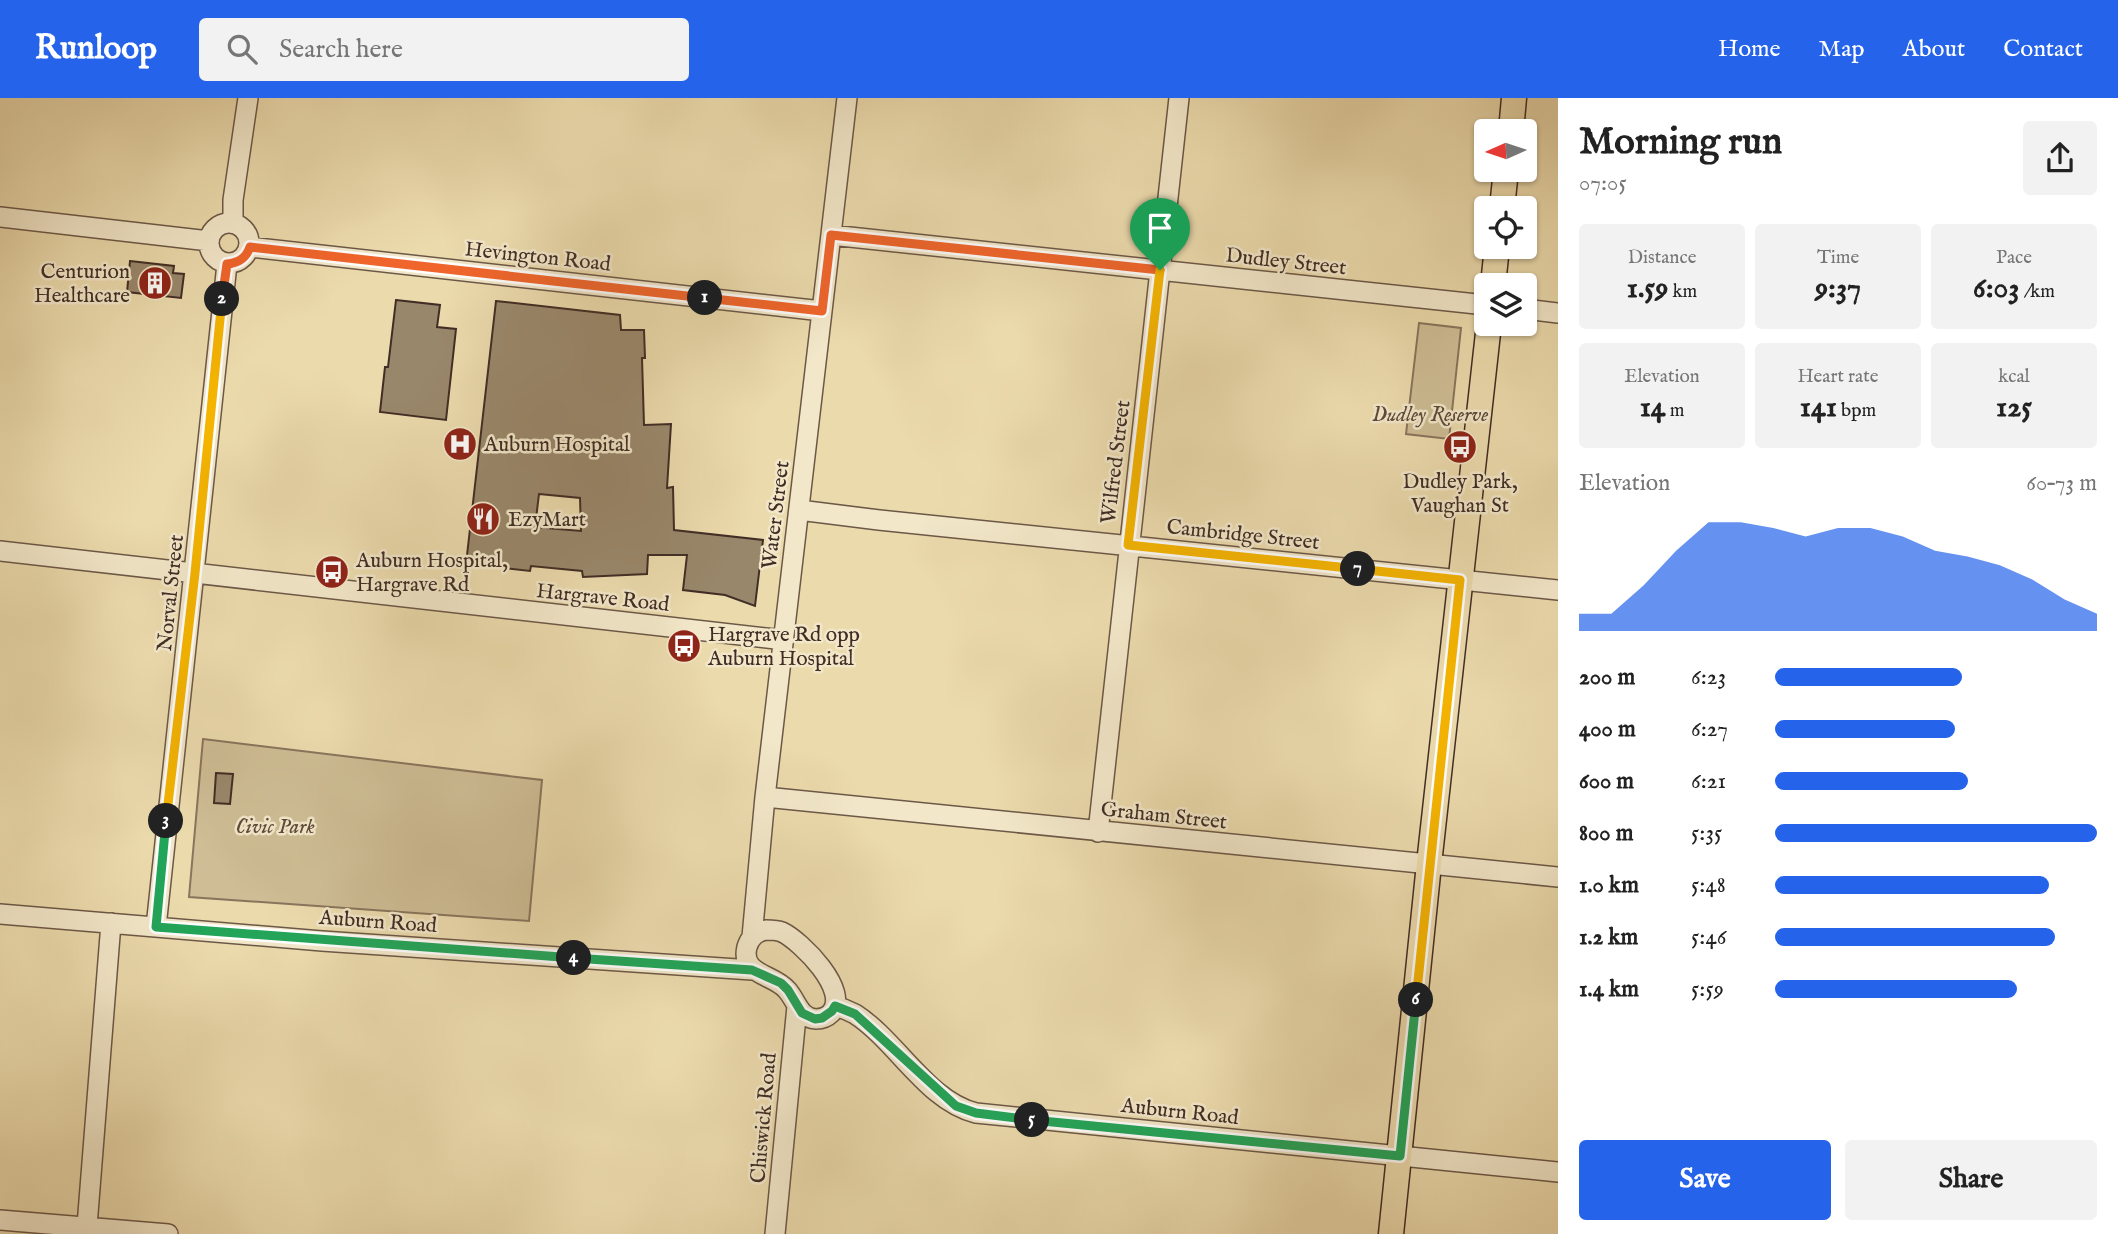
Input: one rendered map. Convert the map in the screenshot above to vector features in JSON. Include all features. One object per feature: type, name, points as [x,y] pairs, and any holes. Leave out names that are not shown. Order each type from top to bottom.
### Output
[{"type":"main road","points":[[1512,119],[1514,98]]},
{"type":"main road","points":[[1391,1234],[1488,336]]},
{"type":"street","points":[[233,223],[233,200],[248,98]]},
{"type":"street","name":"Water Street","points":[[752,970],[746,950],[752,937],[765,797],[846,98]]},
{"type":"street","name":"Wilfred Street","points":[[1098,832],[1178,98]]},
{"type":"street","points":[[0,217],[209,241]]},
{"type":"street","points":[[233,223],[244,229],[250,240],[250,247],[244,258],[227,264],[211,254],[209,241],[217,227],[233,223]]},
{"type":"street","name":"Dudley Street","points":[[831,235],[1474,304]]},
{"type":"street","name":"Hevington Road","points":[[250,247],[822,311]]},
{"type":"street","name":"Norval Street","points":[[156,927],[227,264]]},
{"type":"street","points":[[1537,311],[1558,313]]},
{"type":"street","name":"Cambridge Street","points":[[799,510],[1558,590]]},
{"type":"street","name":"Hargrave Road","points":[[0,551],[784,640]]},
{"type":"street","name":"Graham Street","points":[[765,797],[1558,877]]},
{"type":"street","name":"Auburn Road","points":[[0,914],[752,970]]},
{"type":"street","points":[[87,1226],[111,923]]},
{"type":"street","points":[[752,937],[758,932],[776,930],[791,938],[828,977],[835,991],[835,1006],[828,1016],[815,1019],[802,1013],[781,983],[752,970]]},
{"type":"street","name":"Chiswick Road","points":[[775,1234],[797,1006]]},
{"type":"street","name":"Auburn Road","points":[[835,1006],[855,1014],[937,1091],[967,1111],[1003,1117],[1558,1171]]},
{"type":"street","points":[[0,1220],[168,1234]]},
{"type":"green space","name":"Dudley Reserve","points":[[1419,323],[1461,328],[1449,439],[1406,434]]},
{"type":"green space","name":"Civic Park","points":[[203,739],[542,780],[529,921],[189,897]]},
{"type":"building","name":"Centurion Healthcare","points":[[130,261],[174,266],[173,273],[184,274],[181,298],[127,292]]},
{"type":"building","points":[[396,300],[440,305],[437,327],[456,329],[446,420],[380,412]]},
{"type":"building","points":[[496,301],[620,315],[621,330],[644,330],[644,425],[671,424],[667,488],[673,487],[674,530],[763,540],[755,606],[725,595],[683,590],[687,555],[648,555],[647,574],[583,577],[582,571],[531,566],[530,571],[466,564]],"holes":[[[539,494],[580,498],[581,531],[535,527]]]},
{"type":"building","points":[[216,773],[233,774],[230,804],[214,803]]},
{"type":"place","name":"Centurion Healthcare","points":[[155,283]]},
{"type":"place","name":"Auburn Hospital","points":[[460,444]]},
{"type":"place","name":"Dudley Park, Vaughan St","points":[[1460,447]]},
{"type":"place","name":"EzyMart","points":[[483,519]]},
{"type":"place","name":"Auburn Hospital, Hargrave Rd","points":[[332,572]]},
{"type":"place","name":"Hargrave Rd opp Auburn Hospital","points":[[684,646]]},
{"type":"route","points":[[831,235],[1160,270],[1128,545],[1460,580],[1400,1156],[1003,1117],[967,1111],[937,1091],[855,1014],[835,1006],[828,1016],[815,1019],[807,1017],[781,983],[752,970],[156,927],[227,264],[244,258],[250,247],[822,311],[831,235]]}]
